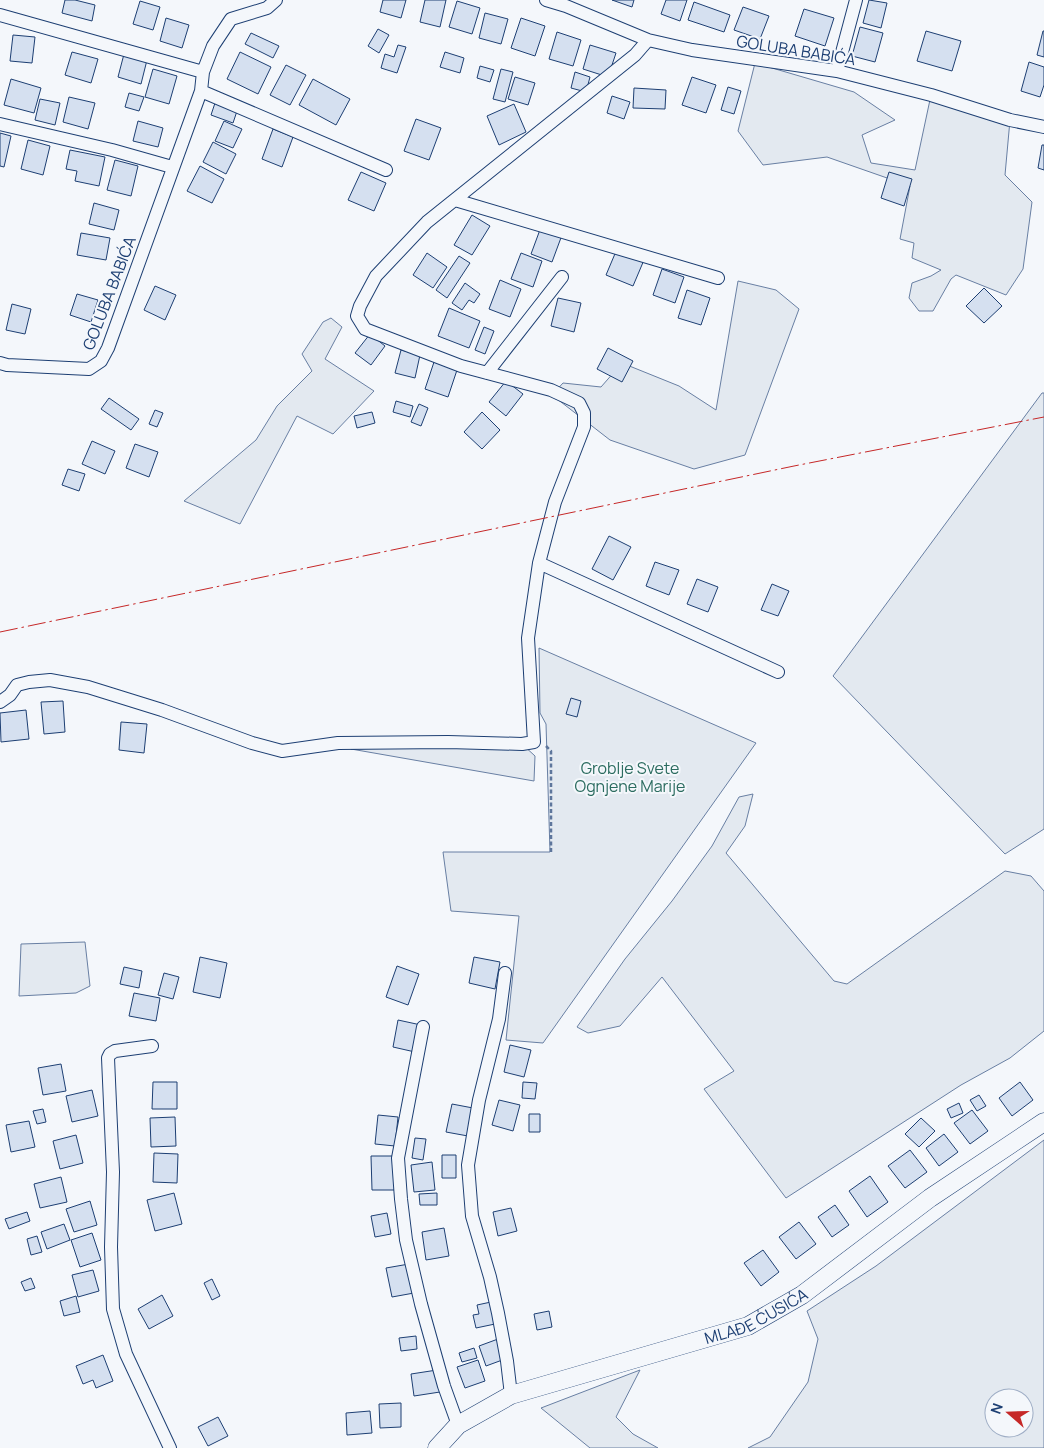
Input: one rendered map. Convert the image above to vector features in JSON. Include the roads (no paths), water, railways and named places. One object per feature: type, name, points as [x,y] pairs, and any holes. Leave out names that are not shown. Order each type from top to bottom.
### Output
[{"type":"street","name":"GOLUBA BABIĆA","points":[[0,363],[7,365],[89,368],[101,361],[108,348],[201,90],[204,72],[213,46],[231,19],[267,8],[276,0]]},
{"type":"street","name":"GOLUBA BABIĆA","points":[[546,0],[566,6],[648,40],[692,50],[837,71],[930,95],[1010,120],[1044,127]]},
{"type":"street","points":[[837,71],[856,0]]},
{"type":"street","points":[[0,14],[204,72]]},
{"type":"street","points":[[0,702],[10,695],[18,685],[50,680],[88,687],[162,710],[252,743],[282,751],[338,743],[448,742],[522,744],[534,742],[528,638],[539,563],[555,502],[584,428],[584,413],[579,404],[551,390],[461,366],[365,329],[357,316],[360,306],[376,276],[427,222],[635,55],[648,40]]},
{"type":"street","points":[[201,90],[386,170]]},
{"type":"street","points":[[0,124],[112,150],[172,168]]},
{"type":"street","points":[[455,200],[718,278]]},
{"type":"street","points":[[487,374],[562,277]]},
{"type":"street","points":[[539,563],[778,672]]},
{"type":"street","points":[[505,973],[499,1019],[479,1100],[468,1165],[472,1216],[490,1277],[512,1395]]},
{"type":"street","points":[[424,1027],[398,1158],[401,1199],[406,1240],[421,1304],[444,1386],[458,1425]]},
{"type":"street","points":[[152,1046],[115,1051],[108,1058],[113,1172],[111,1247],[113,1309],[126,1354],[170,1448]]},
{"type":"street","name":"MLAĐE ĆUSIĆA","points":[[437,1448],[458,1425],[512,1395],[748,1326],[802,1295],[930,1198],[1044,1122]]},
{"type":"park label","name":"Groblje Svete Ognjene Marije","points":[[630,777]]}]
